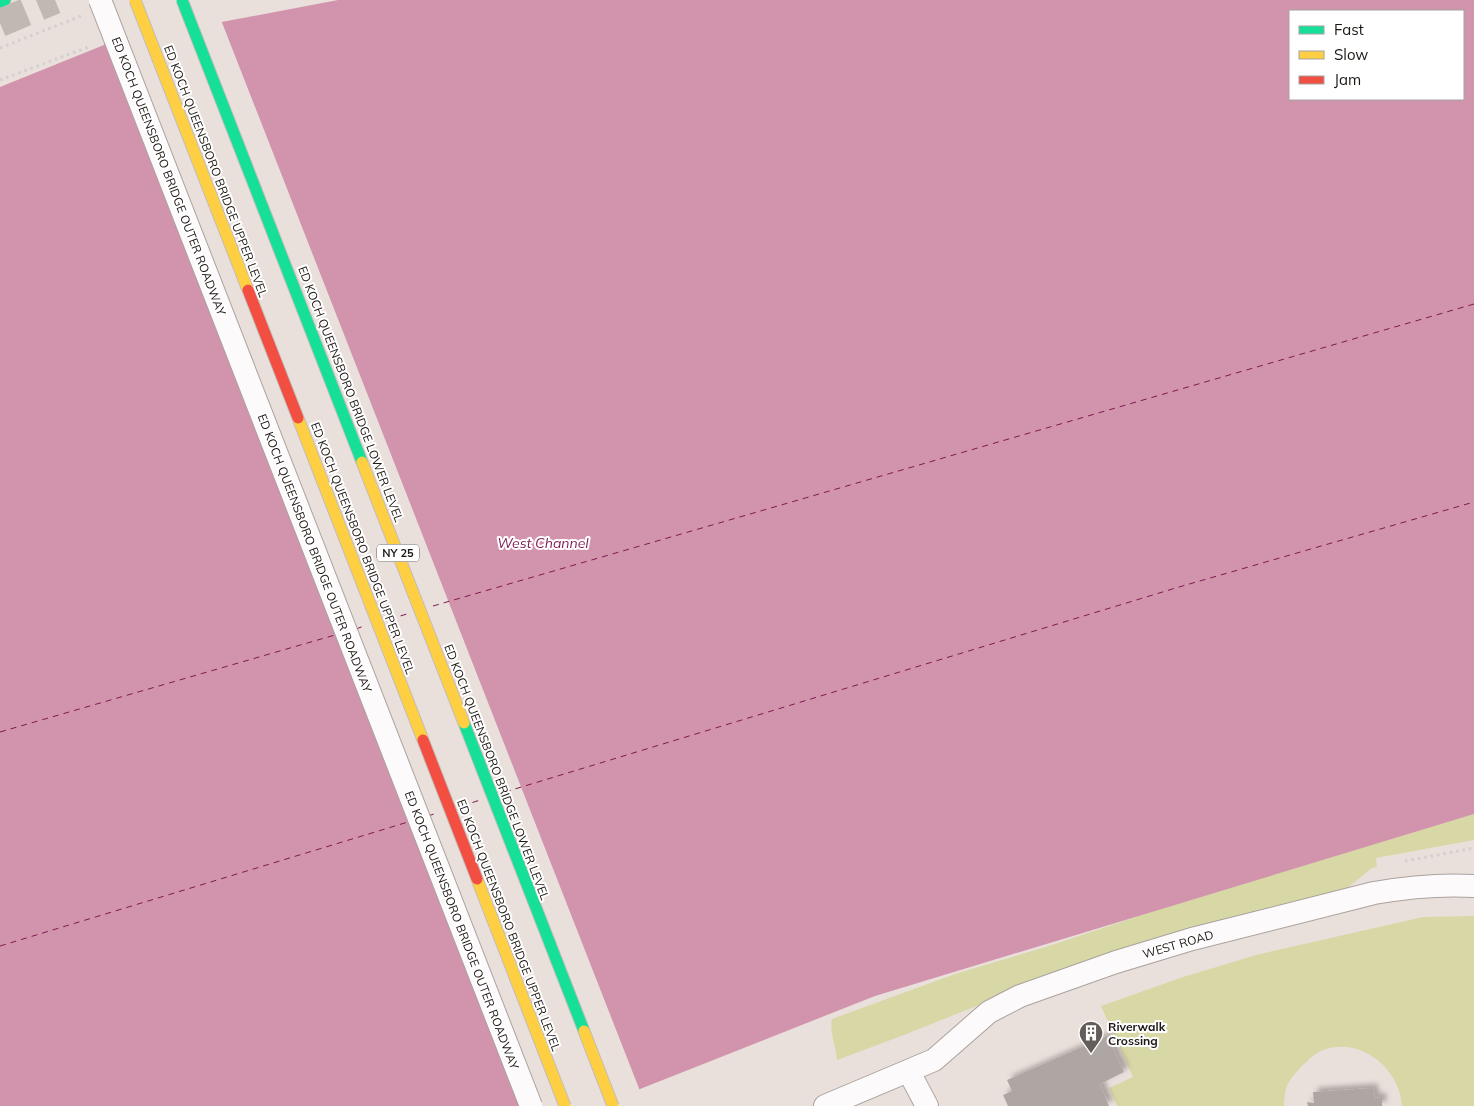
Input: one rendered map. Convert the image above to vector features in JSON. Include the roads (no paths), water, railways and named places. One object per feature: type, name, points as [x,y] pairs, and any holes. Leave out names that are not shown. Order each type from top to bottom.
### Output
[{"type":"highway","points":[[0,2],[5,0]]},
{"type":"highway","name":"ED KOCH QUEENSBORO BRIDGE UPPER LEVEL","points":[[134,0],[565,1106]]},
{"type":"highway","name":"ED KOCH QUEENSBORO BRIDGE LOWER LEVEL","points":[[182,0],[613,1106]]},
{"type":"street","name":"ED KOCH QUEENSBORO BRIDGE OUTER ROADWAY","points":[[95,6],[530,1106]]},
{"type":"street","name":"WEST ROAD","points":[[825,1106],[934,1060],[960,1039],[977,1021],[1003,1004],[1116,962],[1192,939],[1374,893],[1432,885],[1474,886]]},
{"type":"street","points":[[909,1072],[927,1106]]},
{"type":"water","name":"West Channel","points":[[338,0],[1474,0],[1474,814],[875,996],[597,1106],[0,1106],[0,64]]},
{"type":"tunnel","points":[[0,23],[55,0]]},
{"type":"place","name":"Riverwalk Crossing","points":[[1091,1054]]}]
